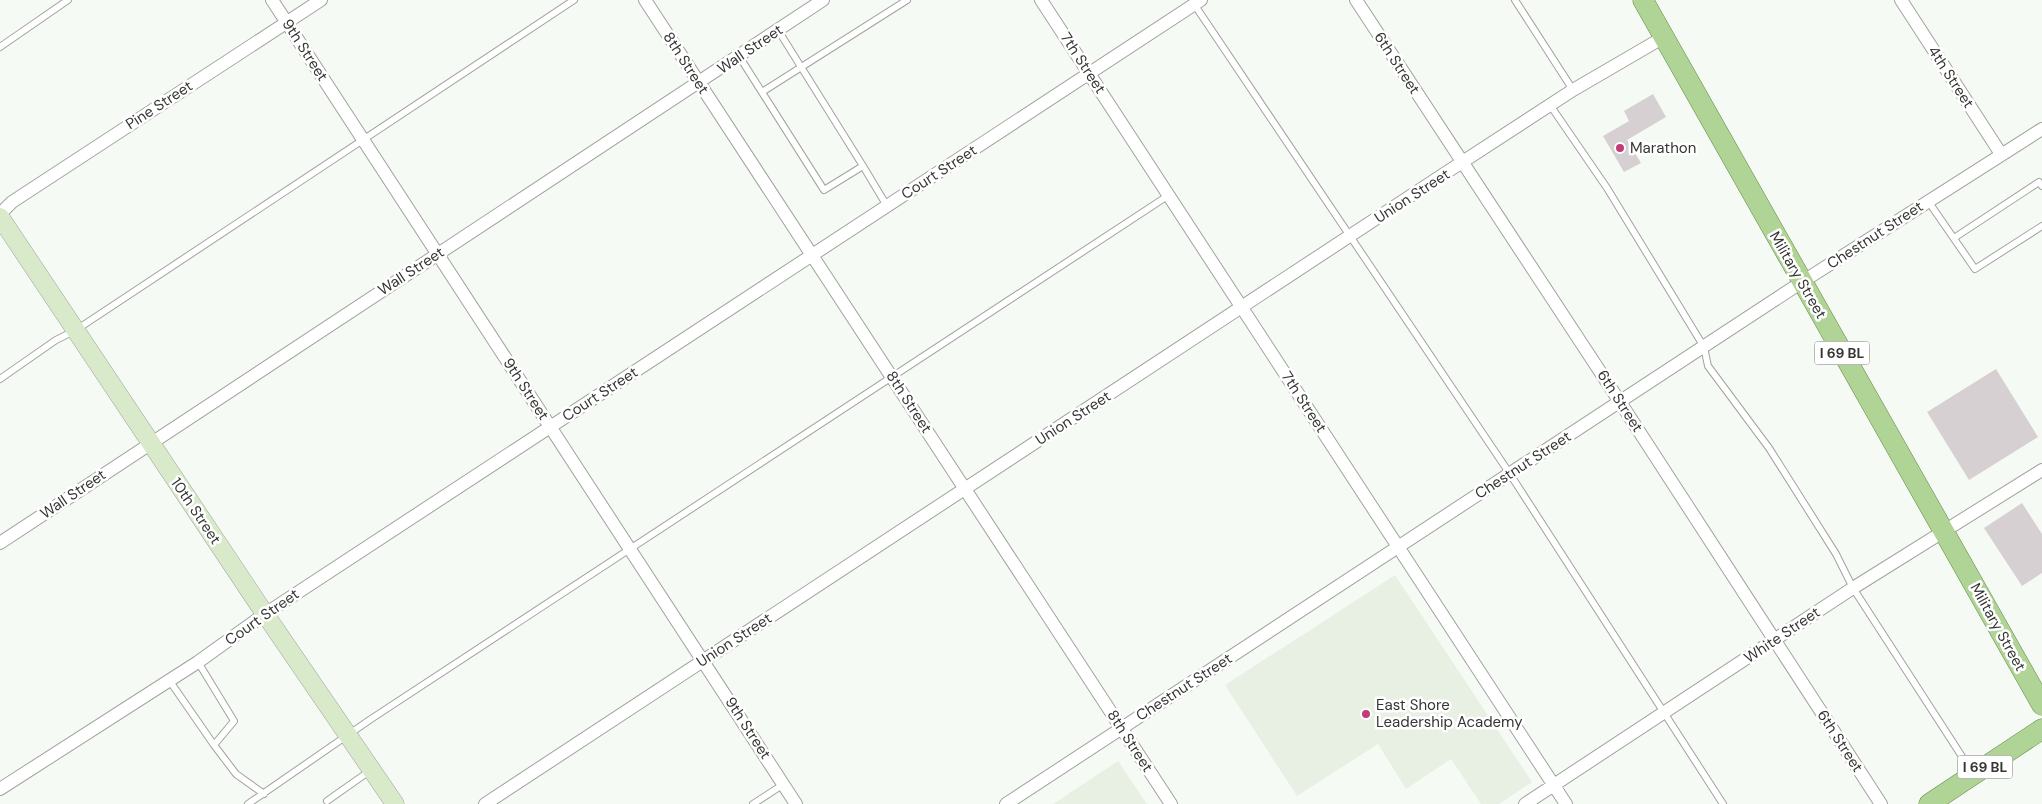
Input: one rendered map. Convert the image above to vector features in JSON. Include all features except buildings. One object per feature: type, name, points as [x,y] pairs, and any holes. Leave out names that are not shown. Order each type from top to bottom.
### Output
[{"type":"main road","name":"Military Street","points":[[1643,0],[2042,705]]},
{"type":"main road","name":"I 69 BL","points":[[1929,804],[2042,729]]},
{"type":"street","name":"9th Street","points":[[272,0],[550,427],[704,659],[796,804]]},
{"type":"street","name":"Pine Street","points":[[0,215],[12,202],[321,0]]},
{"type":"street","name":"8th Street","points":[[645,0],[1171,804]]},
{"type":"street","name":"Wall Street","points":[[0,543],[438,253],[700,83],[823,0]]},
{"type":"street","name":"7th Street","points":[[1041,0],[1566,804]]},
{"type":"street","name":"6th Street","points":[[1356,0],[1881,804]]},
{"type":"street","name":"4th Street","points":[[1901,0],[2001,154]]},
{"type":"street","name":"Court Street","points":[[0,789],[198,662],[265,614],[1198,2]]},
{"type":"street","name":"Union Street","points":[[485,804],[1573,90],[1664,37]]},
{"type":"street","name":"Chestnut Street","points":[[1006,804],[1802,282],[2042,129]]},
{"type":"street","name":"10th Street","points":[[0,215],[150,443],[395,804]]},
{"type":"street","name":"White Street","points":[[1525,804],[1853,588],[2042,470]]},
{"type":"lane","points":[[0,47],[68,0]]},
{"type":"lane","points":[[0,379],[56,340],[76,330],[574,0]]},
{"type":"lane","points":[[762,92],[907,0]]},
{"type":"lane","points":[[1515,0],[1573,90]]},
{"type":"lane","points":[[1198,2],[1350,236],[1510,474],[1723,804]]},
{"type":"lane","points":[[778,30],[887,206]]},
{"type":"lane","points":[[739,56],[824,190],[863,166]]},
{"type":"lane","points":[[1550,105],[1607,188],[1704,347],[1708,366],[1769,448],[1836,554],[1853,588],[1973,774]]},
{"type":"lane","points":[[1954,238],[2039,182],[2042,186]]},
{"type":"lane","points":[[248,804],[348,734],[1169,195]]},
{"type":"lane","points":[[1928,201],[1975,269],[2042,226]]},
{"type":"lane","points":[[198,662],[234,721],[214,745]]},
{"type":"lane","points":[[169,680],[236,774],[264,794]]},
{"type":"lane","points":[[326,803],[372,770]]},
{"type":"lane","points":[[753,804],[784,784]]},
{"type":"shaded area","name":"East Shore Leadership Academy","points":[[1395,575],[1532,782],[1499,804],[1481,804],[1451,759],[1406,789],[1378,744],[1297,796],[1225,685]]},
{"type":"shaded area","points":[[1118,761],[1147,804],[1053,804]]},
{"type":"place","name":"Marathon","points":[[1620,148]]},
{"type":"place","name":"East Shore Leadership Academy","points":[[1366,714]]}]
